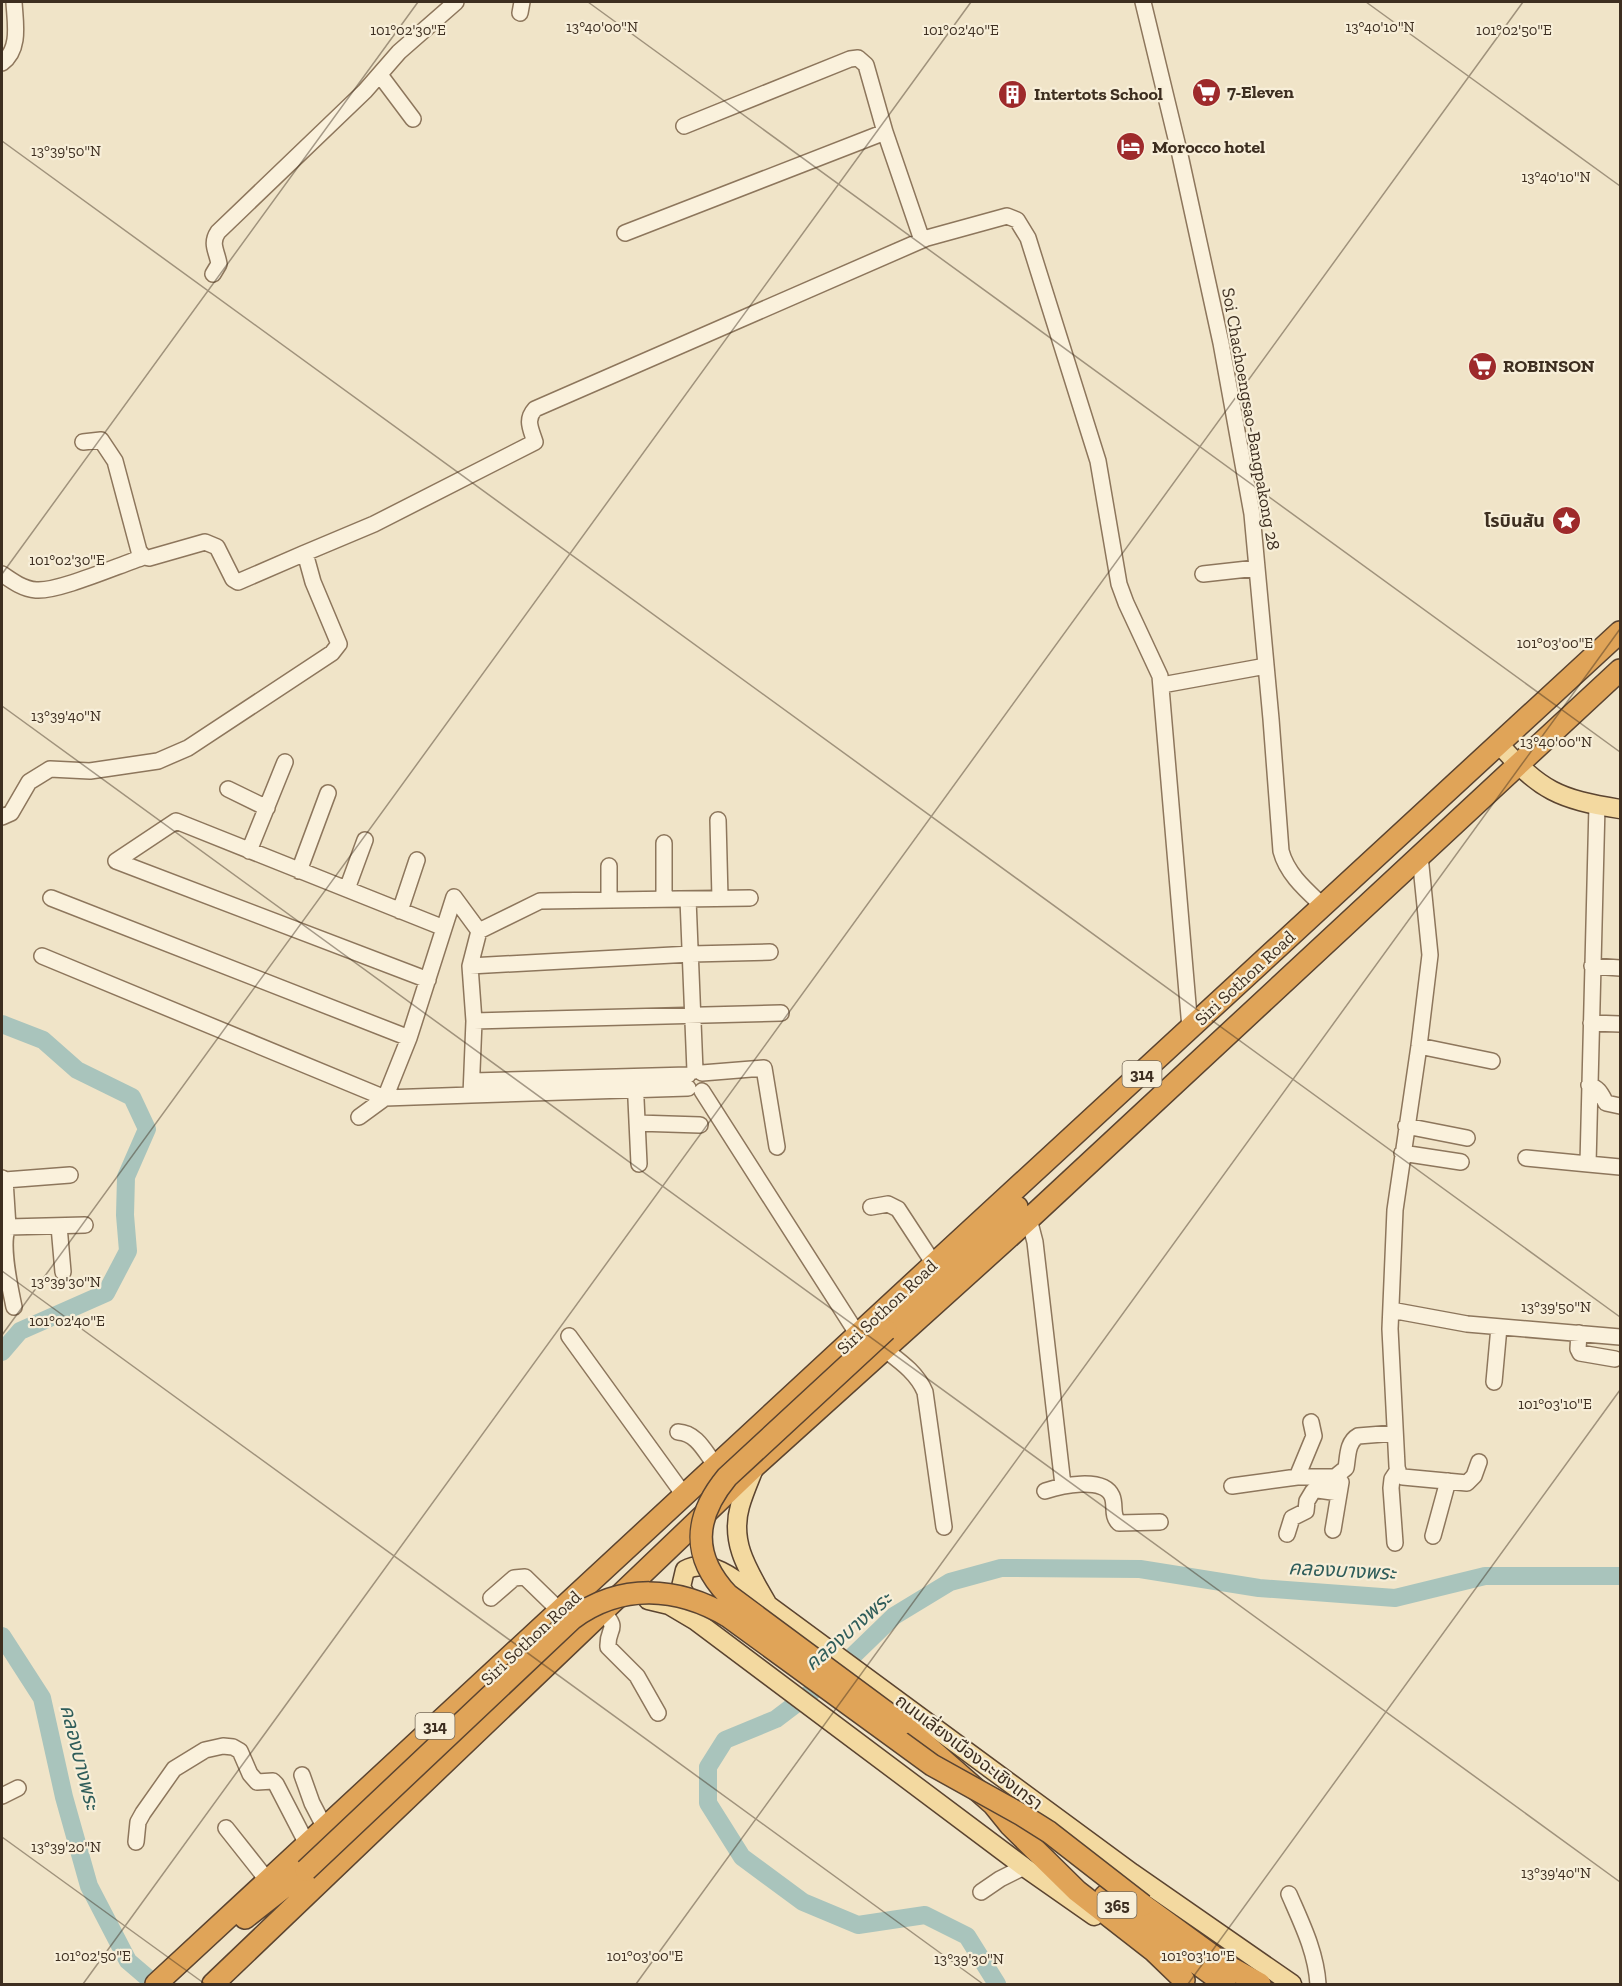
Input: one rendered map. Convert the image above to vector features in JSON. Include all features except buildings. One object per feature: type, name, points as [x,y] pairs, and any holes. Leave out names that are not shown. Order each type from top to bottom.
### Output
[{"type":"highway","name":"Siri Sothon Road","points":[[156,1984],[211,1941],[268,1881],[325,1828],[1620,632]]},
{"type":"highway","name":"Siri Sothon Road","points":[[213,1984],[885,1340],[1029,1219],[1620,670]]},
{"type":"highway","points":[[1110,1103],[1017,1207],[885,1340],[727,1476],[714,1494],[705,1513],[701,1545],[711,1575],[728,1594],[902,1724],[993,1804],[1010,1825],[1077,1891],[1154,1952],[1187,1982]]},
{"type":"highway","points":[[663,1515],[663,1526],[666,1533],[680,1537]]},
{"type":"highway","points":[[631,1545],[639,1544],[646,1547],[651,1553],[653,1563]]},
{"type":"highway","points":[[171,1984],[211,1941],[306,1870],[572,1619],[591,1606],[610,1598],[633,1593],[658,1593],[693,1599],[729,1617],[932,1765],[1049,1832],[1143,1905],[1225,1974],[1260,1984]]},
{"type":"highway","name":"ถนนเลี่ยงเมืองฉะเชิงเทรา","points":[[1010,1825],[1225,1974],[1252,1984]]},
{"type":"main road","points":[[1499,744],[1518,765],[1558,795],[1620,809]]},
{"type":"main road","name":"ถนนเลี่ยงเมืองฉะเชิงเทรา","points":[[755,1467],[740,1507],[737,1536],[740,1552],[768,1605],[1122,1866],[1292,1984]]},
{"type":"main road","points":[[725,1644],[685,1596],[681,1587],[684,1569],[693,1565],[714,1569],[733,1578],[768,1605]]},
{"type":"main road","name":"365","points":[[605,1608],[634,1600],[647,1600],[669,1605],[696,1621],[1024,1867],[1187,1982]]},
{"type":"street","points":[[2,63],[12,51],[16,40],[14,2]]},
{"type":"street","points":[[213,274],[219,264],[214,249],[214,238],[218,232],[380,75],[399,52],[456,2]]},
{"type":"street","name":"Soi Chachoengsao-Bangpakong 28","points":[[1143,2],[1180,155],[1221,343],[1252,514],[1281,851],[1283,860],[1296,880],[1323,906]]},
{"type":"street","points":[[684,126],[850,59],[858,58],[866,65],[885,132],[922,240]]},
{"type":"street","points":[[380,75],[413,119]]},
{"type":"street","points":[[626,233],[885,132]]},
{"type":"street","points":[[2,574],[20,586],[36,590],[59,586],[144,557],[149,558],[205,543],[217,547],[233,579],[237,582],[374,524],[535,442],[528,421],[535,409],[922,240],[1006,216],[1017,220],[1028,238],[1098,461],[1119,584],[1162,685],[1190,1028]]},
{"type":"street","points":[[82,442],[101,440],[115,461],[139,551],[144,557]]},
{"type":"street","points":[[2,817],[11,813],[29,782],[50,769],[90,771],[158,761],[188,748],[332,653],[339,644],[313,582],[305,553]]},
{"type":"street","points":[[1203,574],[1257,568]]},
{"type":"street","points":[[1162,685],[1266,666]]},
{"type":"street","points":[[249,851],[285,762]]},
{"type":"street","points":[[228,789],[267,808]]},
{"type":"street","points":[[299,871],[328,793]]},
{"type":"street","points":[[1588,1164],[1597,805]]},
{"type":"street","points":[[718,820],[720,898]]},
{"type":"street","points":[[428,980],[116,861],[176,821],[444,928]]},
{"type":"street","points":[[347,890],[365,840]]},
{"type":"street","points":[[664,843],[664,899]]},
{"type":"street","points":[[1420,856],[1430,955],[1395,1210],[1391,1310],[1398,1474],[1403,1477],[1467,1483],[1474,1476],[1479,1462]]},
{"type":"street","points":[[400,911],[417,860]]},
{"type":"street","points":[[609,866],[609,900]]},
{"type":"street","points":[[359,1117],[385,1098],[409,1038],[454,897],[479,931]]},
{"type":"street","points":[[51,898],[409,1038]]},
{"type":"street","points":[[479,931],[540,902],[750,898]]},
{"type":"street","points":[[688,899],[695,1079],[858,1335]]},
{"type":"street","points":[[472,1088],[474,1020],[470,966],[479,931]]},
{"type":"street","points":[[470,966],[770,952]]},
{"type":"street","points":[[42,956],[385,1098],[472,1088],[695,1079],[764,1068],[777,1147]]},
{"type":"street","points":[[1592,966],[1620,968]]},
{"type":"street","points":[[474,1020],[781,1013]]},
{"type":"street","points":[[1591,1023],[1620,1024]]},
{"type":"street","points":[[1419,1046],[1492,1061]]},
{"type":"street","points":[[635,1082],[639,1164]]},
{"type":"street","points":[[1589,1085],[1596,1087],[1606,1103],[1620,1106]]},
{"type":"street","points":[[637,1123],[700,1125]]},
{"type":"street","points":[[1406,1126],[1467,1138]]},
{"type":"street","points":[[1402,1153],[1461,1162]]},
{"type":"street","points":[[1526,1158],[1620,1167]]},
{"type":"street","points":[[14,1307],[6,1268],[4,1179],[70,1175]]},
{"type":"street","points":[[871,1208],[888,1204],[898,1209],[934,1264]]},
{"type":"street","points":[[6,1217],[59,1226],[85,1226]]},
{"type":"street","points":[[1029,1219],[1035,1242],[1063,1485]]},
{"type":"street","points":[[59,1226],[63,1272]]},
{"type":"street","points":[[1391,1310],[1467,1324],[1620,1337]]},
{"type":"street","points":[[1494,1382],[1499,1327]]},
{"type":"street","points":[[1579,1334],[1580,1353],[1615,1359]]},
{"type":"street","points":[[569,1336],[684,1495]]},
{"type":"street","points":[[885,1340],[920,1380],[925,1392],[944,1527]]},
{"type":"street","points":[[1297,1477],[1314,1436],[1311,1422]]},
{"type":"street","points":[[678,1432],[695,1438],[716,1466]]},
{"type":"street","points":[[1232,1486],[1297,1477],[1335,1477],[1346,1468],[1353,1439],[1358,1436],[1395,1433]]},
{"type":"street","points":[[1395,1543],[1391,1488],[1392,1479],[1398,1470]]},
{"type":"street","points":[[1333,1530],[1342,1472]]},
{"type":"street","points":[[1433,1536],[1448,1481]]},
{"type":"street","points":[[1045,1491],[1063,1485],[1084,1484],[1109,1491],[1114,1503],[1114,1517],[1119,1523],[1160,1522]]},
{"type":"street","points":[[1287,1534],[1292,1518],[1306,1511],[1307,1501],[1312,1491],[1339,1493]]},
{"type":"street","points":[[491,1598],[514,1578],[525,1577],[560,1611]]},
{"type":"street","points":[[605,1608],[613,1627],[608,1647],[637,1676],[658,1713]]},
{"type":"street","points":[[136,1842],[138,1822],[174,1769],[205,1750],[223,1746],[233,1747],[240,1751],[250,1774],[257,1782],[273,1781],[276,1784],[308,1844]]},
{"type":"street","points":[[302,1776],[325,1828]]},
{"type":"street","points":[[2,1796],[18,1788]]},
{"type":"street","points":[[226,1828],[268,1881]]},
{"type":"street","points":[[981,1892],[1024,1867]]},
{"type":"street","points":[[1289,1894],[1309,1941],[1317,1967],[1318,1984]]},
{"type":"waterway","name":"คลองบางพระ","points":[[2,1024],[43,1040],[77,1070],[132,1097],[147,1129],[126,1177],[125,1215],[128,1251],[106,1293],[20,1331],[2,1352]]},
{"type":"waterway","name":"คลองบางพระ","points":[[997,1984],[967,1936],[925,1915],[858,1925],[803,1902],[742,1857],[708,1803],[708,1767],[725,1740],[776,1719],[830,1678],[894,1616],[950,1582],[1001,1568],[1140,1569],[1259,1588],[1395,1598],[1485,1576],[1620,1576]]},
{"type":"waterway","name":"คลองบางพระ","points":[[2,1636],[42,1698],[64,1797],[89,1886],[128,1961],[155,1984]]},
{"type":"place","name":"7-Eleven","points":[[1206,92]]},
{"type":"place","name":"Intertots School","points":[[1013,94]]},
{"type":"place","name":"Morocco hotel","points":[[1131,147]]},
{"type":"place","name":"ROBINSON","points":[[1482,366]]},
{"type":"place","name":"โรบินสัน","points":[[1566,521]]}]
